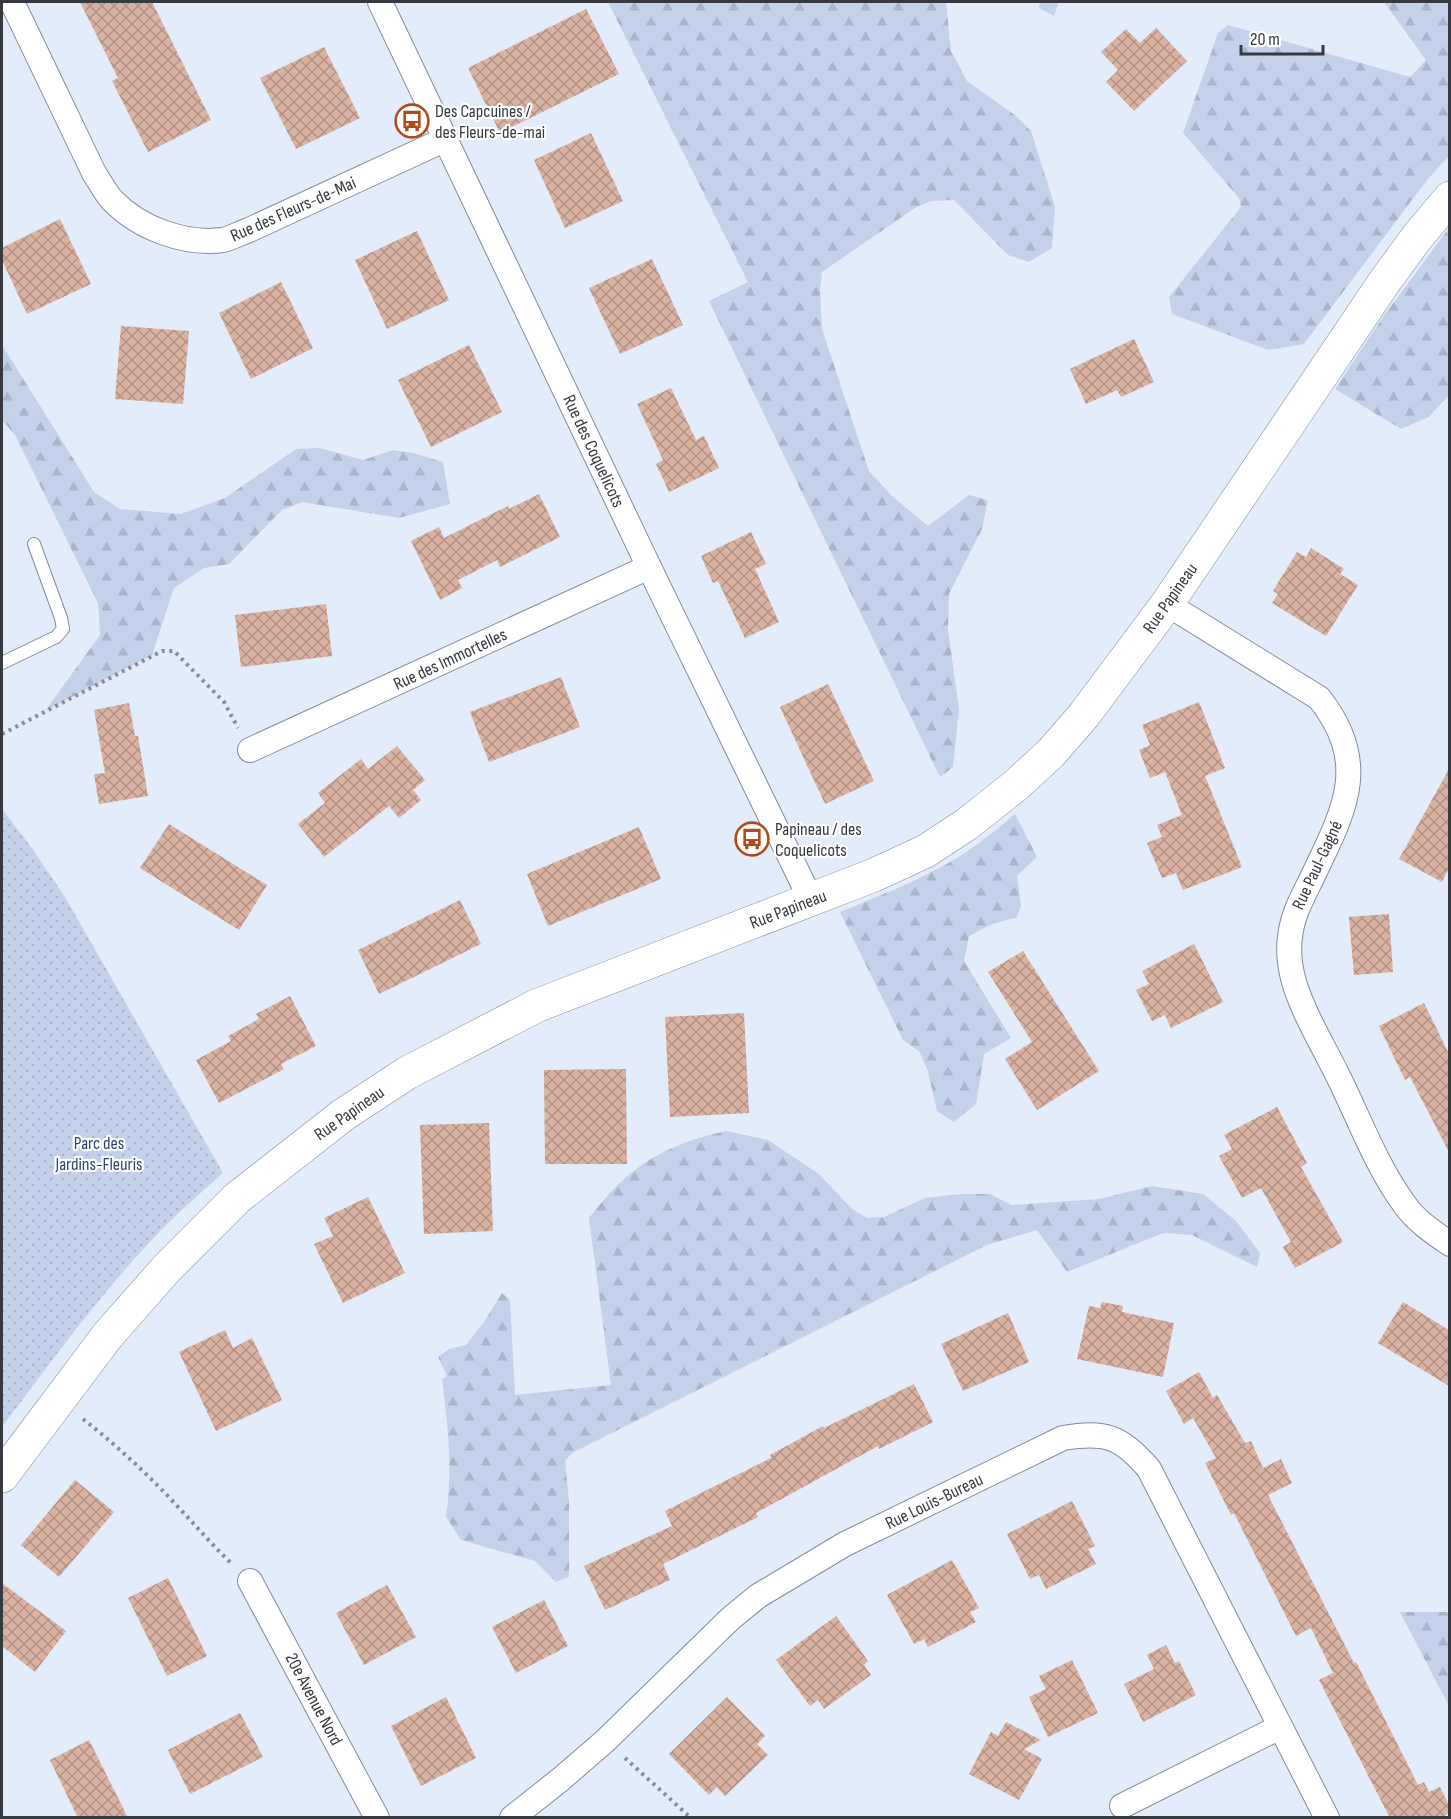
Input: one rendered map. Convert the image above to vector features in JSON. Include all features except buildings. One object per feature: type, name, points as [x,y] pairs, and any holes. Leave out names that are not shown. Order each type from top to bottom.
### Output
[{"type":"street","name":"Rue des Fleurs-de-Mai","points":[[12,2],[94,173],[110,198],[142,224],[161,232],[203,240],[224,240],[446,140]]},
{"type":"street","name":"Rue des Coquelicots","points":[[380,2],[811,900]]},
{"type":"street","name":"Rue Papineau","points":[[2,1476],[108,1335],[167,1268],[237,1198],[343,1115],[407,1073],[536,1006],[874,875],[926,851],[967,824],[1015,786],[1051,753],[1084,715],[1167,604],[1385,281],[1449,198]]},
{"type":"street","name":"Rue des Immortelles","points":[[250,750],[650,567]]},
{"type":"street","name":"Rue Paul-Gagné","points":[[1167,604],[1319,698],[1334,716],[1344,739],[1349,767],[1348,792],[1338,822],[1293,916],[1289,939],[1289,960],[1294,983],[1388,1179],[1406,1207],[1449,1244]]},
{"type":"street","name":"Rue Louis-Bureau","points":[[512,1818],[605,1740],[730,1619],[758,1596],[845,1544],[1063,1438],[1088,1434],[1111,1438],[1134,1452],[1149,1469],[1327,1818]]},
{"type":"street","name":"20e Avenue Nord","points":[[250,1581],[377,1818]]},
{"type":"street","points":[[1122,1806],[1280,1727]]},
{"type":"lane","points":[[2,663],[56,637],[63,629],[34,544]]},
{"type":"path","points":[[2,734],[152,655],[162,651],[174,651],[224,702],[250,750]]},
{"type":"path","points":[[55,1406],[82,1418],[117,1446],[154,1482],[205,1539],[250,1581]]},
{"type":"path","points":[[605,1740],[691,1818]]},
{"type":"green space","points":[[608,2],[946,2],[951,51],[967,81],[1016,116],[1031,131],[1055,207],[1052,248],[1029,262],[1008,255],[954,200],[931,201],[915,208],[822,272],[820,291],[822,329],[869,471],[892,496],[928,526],[969,495],[988,500],[982,529],[949,594],[948,629],[959,710],[953,767],[940,777],[709,301],[748,282]]},
{"type":"green space","points":[[1040,2],[1059,2],[1054,16],[1039,8]]},
{"type":"green space","points":[[1384,2],[1449,2],[1449,156],[1427,180],[1304,344],[1268,350],[1172,314],[1169,297],[1241,207],[1239,198],[1183,133],[1218,33],[1228,25],[1410,77],[1426,60]]},
{"type":"green space","points":[[1449,228],[1449,395],[1429,417],[1401,429],[1335,389],[1383,317]]},
{"type":"green space","points":[[2,345],[94,492],[120,509],[181,514],[225,498],[296,449],[319,448],[363,460],[393,450],[443,462],[450,504],[399,518],[302,502],[282,510],[229,564],[204,568],[174,588],[152,655],[45,711],[100,635],[98,603],[15,435],[2,420]]},
{"type":"green space","name":"Parc des Jardins-Fleuris","points":[[2,809],[65,897],[223,1173],[166,1225],[122,1273],[2,1427]]},
{"type":"green space","points":[[1015,814],[1037,857],[1017,876],[1021,906],[1017,917],[990,925],[969,936],[964,961],[1011,1038],[984,1054],[976,1104],[954,1122],[937,1111],[928,1071],[919,1051],[903,1040],[840,912],[943,866],[975,846]]},
{"type":"green space","points":[[726,1131],[768,1140],[819,1174],[852,1209],[867,1218],[884,1217],[925,1198],[961,1194],[990,1194],[1011,1205],[1099,1199],[1152,1186],[1203,1194],[1236,1221],[1260,1253],[1257,1267],[1192,1235],[1163,1233],[1067,1272],[1037,1230],[987,1245],[572,1453],[565,1461],[569,1501],[569,1577],[556,1582],[535,1561],[461,1540],[446,1517],[449,1465],[448,1430],[442,1379],[447,1376],[438,1357],[449,1349],[466,1345],[502,1293],[510,1300],[515,1395],[611,1385],[589,1218],[618,1184],[649,1160],[684,1143]]},
{"type":"green space","points":[[1400,1612],[1449,1612],[1449,1706]]},
{"type":"place","name":"Des Capcuines / des Fleurs-de-mai","points":[[412,121]]},
{"type":"place","name":"Papineau / des Coquelicots","points":[[752,839]]}]
